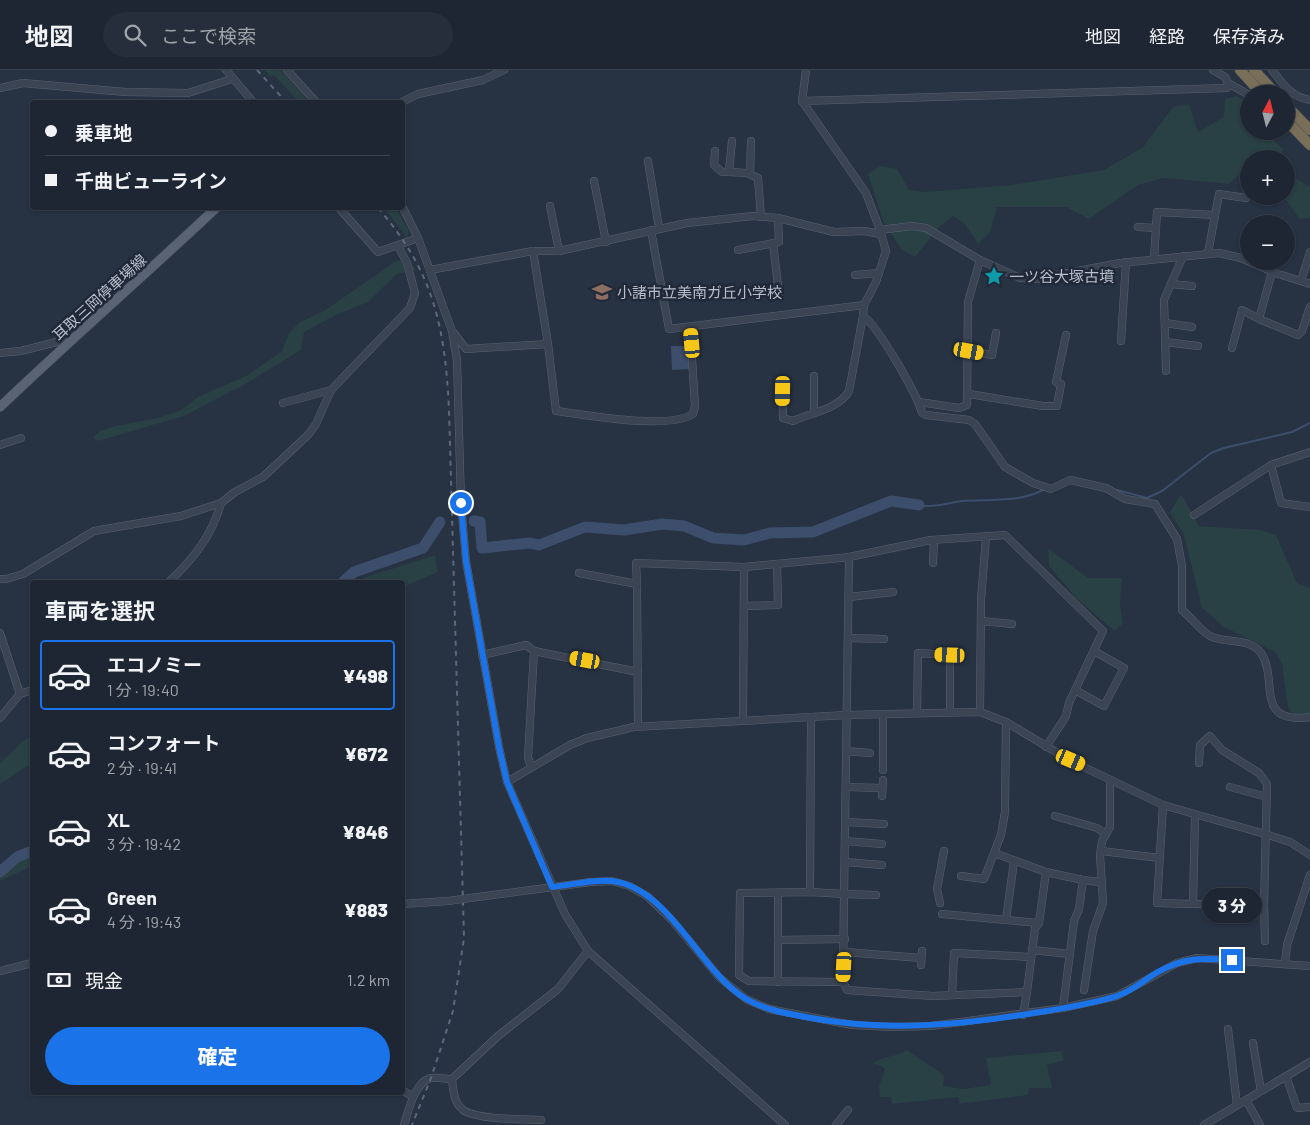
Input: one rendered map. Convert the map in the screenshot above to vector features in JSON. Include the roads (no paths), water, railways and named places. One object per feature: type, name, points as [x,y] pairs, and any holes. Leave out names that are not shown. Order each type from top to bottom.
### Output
[{"type":"highway","points":[[1240,70],[1254,85]]},
{"type":"highway","points":[[1254,70],[1268,85]]},
{"type":"highway","points":[[1295,114],[1310,130]]},
{"type":"highway","points":[[1295,129],[1310,145]]},
{"type":"main road","name":"耳取三岡停車場線","points":[[0,407],[72,338],[160,262],[214,210]]},
{"type":"street","points":[[226,70],[251,100]]},
{"type":"street","points":[[287,70],[314,100]]},
{"type":"street","points":[[405,100],[418,94],[483,80],[504,70]]},
{"type":"street","points":[[783,391],[782,418],[793,421],[836,404],[849,390],[864,305],[886,251],[866,193],[802,101],[806,70]]},
{"type":"street","points":[[1213,70],[1225,77],[1228,83],[1240,90]]},
{"type":"street","points":[[1272,70],[1291,93],[1297,97],[1310,100]]},
{"type":"street","points":[[0,88],[23,83],[125,92],[188,93],[232,79]]},
{"type":"street","points":[[802,101],[972,97],[1014,93],[1132,92],[1227,88],[1228,83]]},
{"type":"street","points":[[729,172],[732,141]]},
{"type":"street","points":[[750,174],[751,141]]},
{"type":"street","points":[[714,151],[714,166],[722,172],[750,174],[758,178],[761,217]]},
{"type":"street","points":[[648,161],[655,229],[670,329],[864,305]]},
{"type":"street","points":[[594,181],[606,242]]},
{"type":"street","points":[[1208,253],[1219,194],[1240,197]]},
{"type":"street","points":[[550,206],[559,251]]},
{"type":"street","points":[[341,210],[378,252],[418,238]]},
{"type":"street","points":[[404,210],[418,238],[452,331],[457,360],[461,503],[466,561],[507,782],[552,887],[572,928],[588,951],[783,1125]]},
{"type":"street","points":[[1154,259],[1157,212],[1215,215]]},
{"type":"street","points":[[430,270],[533,251],[559,251],[606,242],[687,222],[761,217],[778,218],[834,232],[880,232],[912,226],[926,228],[980,260],[1020,278],[1036,279],[1126,262],[1208,253],[1229,254],[1272,272],[1310,284]]},
{"type":"street","points":[[738,250],[780,242],[778,218]]},
{"type":"street","points":[[1138,227],[1156,228]]},
{"type":"street","points":[[773,243],[779,294]]},
{"type":"street","points":[[0,579],[22,574],[94,531],[181,516],[221,503],[235,492],[262,477],[309,434],[316,424],[331,390],[410,308],[415,293],[407,263],[398,246]]},
{"type":"street","points":[[533,251],[548,344],[556,411],[617,420],[680,420],[693,414],[695,406],[690,327]]},
{"type":"street","points":[[1301,281],[1310,252]]},
{"type":"street","points":[[1166,371],[1164,300],[1183,256]]},
{"type":"street","points":[[919,402],[959,408],[967,405],[969,394],[968,302],[980,260]]},
{"type":"street","points":[[1121,341],[1126,262]]},
{"type":"street","points":[[856,275],[879,272]]},
{"type":"street","points":[[1259,318],[1272,272]]},
{"type":"street","points":[[1171,284],[1192,286]]},
{"type":"street","points":[[1232,348],[1242,310],[1298,335],[1302,331],[1310,307]]},
{"type":"street","points":[[862,316],[890,353],[919,402],[922,413],[969,420],[975,424],[1005,467],[1033,483],[1051,489],[1070,480],[1077,481],[1106,488],[1125,499],[1155,504],[1177,538],[1182,566],[1182,610],[1210,636],[1252,645],[1260,651],[1267,665],[1269,696],[1278,711],[1295,719],[1310,717]]},
{"type":"street","points":[[1165,323],[1192,327]]},
{"type":"street","points":[[452,331],[466,349],[548,344]]},
{"type":"street","points":[[969,351],[992,355],[996,333]]},
{"type":"street","points":[[969,394],[1043,406],[1057,406],[1061,384],[1056,382],[1066,335]]},
{"type":"street","points":[[0,354],[21,351],[72,338]]},
{"type":"street","points":[[1166,342],[1198,346]]},
{"type":"street","points":[[814,376],[814,412]]},
{"type":"street","points":[[282,402],[331,390]]},
{"type":"street","points":[[0,445],[21,438]]},
{"type":"street","points":[[1194,515],[1271,465],[1310,452]]},
{"type":"street","points":[[1271,465],[1281,503],[1310,507]]},
{"type":"street","points":[[171,580],[199,551],[217,517],[221,503]]},
{"type":"street","points":[[638,726],[636,563],[744,567],[851,557],[934,540],[1005,535],[1103,631],[1075,690],[1066,716],[1046,747]]},
{"type":"street","points":[[980,712],[981,621],[986,537]]},
{"type":"street","points":[[933,563],[934,540]]},
{"type":"street","points":[[851,557],[846,715],[845,939],[843,982],[847,990],[952,995],[1027,992]]},
{"type":"street","points":[[744,606],[778,605],[777,564]]},
{"type":"street","points":[[743,720],[744,567]]},
{"type":"street","points":[[579,573],[637,584]]},
{"type":"street","points":[[849,597],[893,592]]},
{"type":"street","points":[[981,621],[1012,624]]},
{"type":"street","points":[[0,633],[20,694]]},
{"type":"street","points":[[848,638],[884,639]]},
{"type":"street","points":[[482,655],[526,645],[534,651],[638,672]]},
{"type":"street","points":[[531,766],[528,758],[534,651]]},
{"type":"street","points":[[1075,690],[1104,706],[1124,668],[1094,651]]},
{"type":"street","points":[[917,713],[918,653],[950,655],[950,712]]},
{"type":"street","points":[[0,718],[20,694],[30,691]]},
{"type":"street","points":[[507,782],[531,766],[588,738],[638,726],[846,715],[980,712],[1006,722],[1046,747],[1163,806],[1290,842],[1310,855]]},
{"type":"street","points":[[883,714],[883,770]]},
{"type":"street","points":[[810,892],[812,717]]},
{"type":"street","points":[[961,876],[984,879],[1001,835],[1004,812],[1006,722]]},
{"type":"street","points":[[1199,763],[1200,746],[1210,736],[1222,750],[1259,773],[1267,784],[1264,941]]},
{"type":"street","points":[[846,751],[870,753]]},
{"type":"street","points":[[846,787],[882,792],[883,780]]},
{"type":"street","points":[[1084,990],[1093,931],[1103,903],[1100,882],[1101,850],[1110,827],[1110,780]]},
{"type":"street","points":[[1230,787],[1267,797]]},
{"type":"street","points":[[1163,806],[1157,903],[1264,905]]},
{"type":"street","points":[[1193,904],[1195,815]]},
{"type":"street","points":[[1056,816],[1097,828],[1106,834]]},
{"type":"street","points":[[846,822],[884,824]]},
{"type":"street","points":[[845,841],[882,844]]},
{"type":"street","points":[[1101,850],[1160,858]]},
{"type":"street","points":[[940,903],[937,889],[944,851]]},
{"type":"street","points":[[994,853],[1046,872],[1100,882]]},
{"type":"street","points":[[1006,920],[1014,861]]},
{"type":"street","points":[[845,862],[882,865]]},
{"type":"street","points":[[1023,1015],[1035,928],[1039,923],[1046,872]]},
{"type":"street","points":[[1285,964],[1287,945],[1310,875]]},
{"type":"street","points":[[1063,1008],[1082,880]]},
{"type":"street","points":[[405,904],[448,901],[612,881],[630,886],[647,896],[671,919],[719,977],[746,999],[769,1009],[852,1024],[891,1027],[931,1026],[1023,1015],[1117,996],[1170,966],[1197,958],[1310,966]]},
{"type":"street","points":[[843,982],[749,981],[740,975],[740,893],[810,892],[876,895]]},
{"type":"street","points":[[778,893],[778,982]]},
{"type":"street","points":[[942,914],[1039,923]]},
{"type":"street","points":[[778,940],[845,939]]},
{"type":"street","points":[[404,1125],[412,1096],[425,1080],[432,1078],[452,1079],[498,1036],[558,988],[588,951]]},
{"type":"street","points":[[844,952],[921,958]]},
{"type":"street","points":[[952,995],[954,953],[1070,954]]},
{"type":"street","points":[[0,971],[30,964]]},
{"type":"street","points":[[1228,1029],[1237,1105]]},
{"type":"street","points":[[1253,1043],[1261,1092]]},
{"type":"street","points":[[1204,1125],[1310,1062]]},
{"type":"street","points":[[1286,1076],[1297,1108],[1310,1106]]},
{"type":"street","points":[[452,1079],[454,1094],[463,1110],[476,1115],[541,1120]]},
{"type":"street","points":[[405,1092],[412,1096]]},
{"type":"street","points":[[1246,1100],[1260,1125]]},
{"type":"street","points":[[836,1125],[848,1110]]},
{"type":"water","points":[[671,346],[688,346],[689,369],[672,370]]},
{"type":"waterway","points":[[1117,490],[1147,498],[1162,491],[1211,453],[1224,448],[1292,432],[1310,423]]},
{"type":"waterway","points":[[919,505],[936,506],[962,501],[1014,499],[1043,490]]},
{"type":"waterway","points":[[474,521],[480,522],[482,548],[530,543],[539,545],[585,527],[624,530],[662,524],[684,526],[713,538],[744,540],[770,533],[813,532],[891,501],[919,505]]},
{"type":"waterway","points":[[345,580],[354,572],[423,548],[440,522]]},
{"type":"waterway","points":[[0,872],[17,857],[30,852]]},
{"type":"railway","points":[[257,70],[284,100]]},
{"type":"railway","points":[[380,210],[412,255],[424,278],[433,302],[440,326],[444,352],[449,410],[464,938],[453,1011],[431,1078],[412,1125]]},
{"type":"place","name":"一ツ谷大塚古墳","points":[[994,276]]},
{"type":"place","name":"小諸市立美南ガ丘小学校","points":[[602,292]]}]
